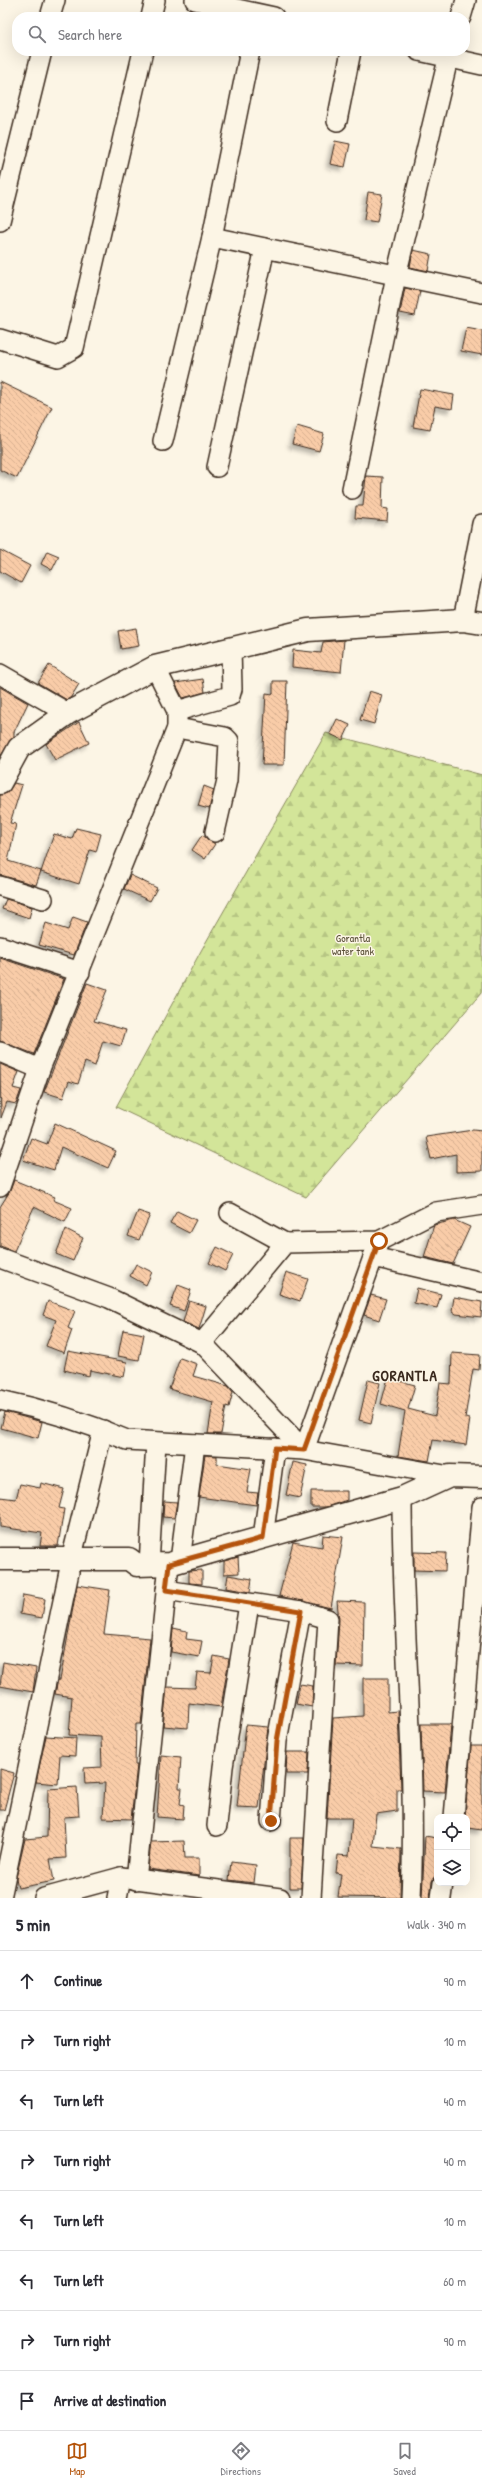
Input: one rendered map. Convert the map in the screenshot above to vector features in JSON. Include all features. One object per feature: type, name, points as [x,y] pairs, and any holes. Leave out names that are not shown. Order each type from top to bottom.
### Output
[{"type":"street","points":[[51,12],[55,0]]},
{"type":"street","points":[[152,12],[155,0]]},
{"type":"street","points":[[195,0],[262,12]]},
{"type":"street","points":[[462,12],[466,0]]},
{"type":"street","points":[[0,221],[41,56]]},
{"type":"street","points":[[0,339],[58,357],[74,348],[142,56]]},
{"type":"street","points":[[163,441],[212,237],[249,56]]},
{"type":"street","points":[[337,121],[350,56]]},
{"type":"street","points":[[352,489],[396,276],[449,56]]},
{"type":"street","points":[[455,56],[482,65]]},
{"type":"street","points":[[212,237],[482,293]]},
{"type":"street","points":[[217,467],[265,248]]},
{"type":"street","points":[[0,783],[19,748],[68,713],[155,666],[308,630],[472,622],[482,524]]},
{"type":"street","points":[[177,720],[230,696],[232,689],[231,648]]},
{"type":"street","points":[[0,1188],[7,1143],[40,1069],[80,972],[177,720],[155,666]]},
{"type":"street","points":[[0,674],[68,713]]},
{"type":"street","points":[[177,720],[225,737],[228,741],[227,780],[215,832]]},
{"type":"street","points":[[0,886],[44,900]]},
{"type":"street","points":[[0,946],[80,972]]},
{"type":"street","points":[[0,1052],[40,1069]]},
{"type":"street","points":[[304,1450],[376,1249],[436,1212],[482,1205]]},
{"type":"street","points":[[230,1213],[285,1243],[376,1249],[482,1282]]},
{"type":"street","points":[[202,1343],[285,1243]]},
{"type":"street","points":[[0,1258],[109,1298],[202,1343],[304,1450]]},
{"type":"street","points":[[0,1400],[28,1406],[103,1430],[127,1440],[304,1450],[450,1476],[482,1476]]},
{"type":"street","points":[[1,1898],[70,1566],[103,1430]]},
{"type":"street","points":[[117,1898],[129,1879],[166,1590],[159,1564],[156,1442]]},
{"type":"street","points":[[159,1564],[195,1444]]},
{"type":"street","points":[[263,1538],[275,1448]]},
{"type":"street","points":[[0,1571],[129,1560],[159,1564],[263,1538],[402,1498],[450,1476]]},
{"type":"street","points":[[402,1498],[402,1569],[413,1788],[411,1898]]},
{"type":"street","points":[[454,1814],[482,1507]]},
{"type":"street","points":[[0,1559],[70,1566]]},
{"type":"street","points":[[166,1590],[301,1611],[324,1616],[329,1623],[311,1898]]},
{"type":"street","points":[[217,1826],[223,1767],[249,1604]]},
{"type":"street","points":[[271,1821],[277,1741],[301,1611]]},
{"type":"street","points":[[51,1897],[129,1879],[249,1896],[280,1898]]},
{"type":"street","points":[[441,1898],[443,1886]]},
{"type":"green space","name":"Gorantla water tank","points":[[326,733],[482,775],[482,992],[306,1197],[116,1107],[202,949]]},
{"type":"building","points":[[335,141],[350,144],[345,167],[330,164]]},
{"type":"building","points":[[368,192],[382,194],[377,222],[364,220]]},
{"type":"building","points":[[413,250],[431,254],[428,271],[410,267]]},
{"type":"building","points":[[405,288],[420,291],[415,316],[400,313]]},
{"type":"building","points":[[466,328],[482,331],[482,355],[461,351]]},
{"type":"building","points":[[0,382],[52,407],[17,478],[0,470]]},
{"type":"building","points":[[420,389],[454,395],[452,409],[435,406],[430,430],[413,427]]},
{"type":"building","points":[[297,426],[324,434],[319,451],[292,444]]},
{"type":"building","points":[[366,476],[383,477],[382,508],[388,509],[387,521],[355,518],[356,506],[363,506]]},
{"type":"building","points":[[0,550],[30,566],[21,583],[0,571]]},
{"type":"building","points":[[47,551],[59,556],[52,570],[41,564]]},
{"type":"building","points":[[136,628],[139,646],[121,649],[118,631]]},
{"type":"building","points":[[344,640],[341,672],[292,667],[293,650],[321,653],[323,642]]},
{"type":"building","points":[[49,665],[79,684],[71,697],[67,700],[38,683]]},
{"type":"building","points":[[203,679],[205,692],[183,698],[175,683]]},
{"type":"building","points":[[273,681],[287,681],[284,765],[262,765],[266,693],[273,694]]},
{"type":"building","points":[[0,687],[28,703],[14,732],[14,736],[0,757]]},
{"type":"building","points":[[369,691],[382,695],[374,724],[360,720]]},
{"type":"building","points":[[337,719],[350,725],[343,740],[330,734]]},
{"type":"building","points":[[79,722],[89,743],[55,760],[46,744]]},
{"type":"building","points":[[14,783],[22,785],[10,823],[16,824],[8,861],[41,871],[36,885],[0,875],[0,795],[7,793]]},
{"type":"building","points":[[204,786],[214,790],[209,809],[198,806]]},
{"type":"building","points":[[76,828],[101,834],[96,852],[90,850],[79,884],[41,872],[54,834],[72,839]]},
{"type":"building","points":[[202,835],[215,844],[205,859],[192,850]]},
{"type":"building","points":[[130,875],[157,888],[150,901],[124,889]]},
{"type":"building","points":[[6,899],[32,907],[29,918],[2,909]]},
{"type":"building","points":[[73,917],[87,922],[74,955],[39,945],[46,923],[68,930]]},
{"type":"building","points":[[0,958],[64,979],[34,1054],[0,1041]]},
{"type":"building","points":[[87,983],[107,990],[94,1021],[126,1030],[121,1046],[103,1041],[95,1066],[85,1062],[78,1084],[69,1081],[63,1098],[44,1092]]},
{"type":"building","points":[[0,1064],[19,1072],[13,1088],[21,1090],[16,1104],[7,1102],[1,1118]]},
{"type":"building","points":[[55,1123],[116,1151],[108,1168],[61,1147],[54,1170],[23,1160],[31,1138],[47,1144]]},
{"type":"building","points":[[473,1130],[482,1131],[482,1171],[456,1172],[456,1154],[431,1159],[426,1137]]},
{"type":"building","points":[[14,1180],[55,1197],[53,1200],[72,1208],[65,1222],[34,1207],[14,1251],[0,1246],[0,1207],[10,1191]]},
{"type":"building","points":[[138,1211],[150,1215],[139,1240],[128,1236]]},
{"type":"building","points":[[177,1211],[196,1220],[189,1233],[170,1223]]},
{"type":"building","points":[[454,1220],[470,1227],[453,1264],[424,1257],[434,1225]]},
{"type":"building","points":[[66,1229],[83,1238],[73,1261],[56,1254]]},
{"type":"building","points":[[217,1247],[233,1255],[225,1271],[209,1263]]},
{"type":"building","points":[[136,1264],[152,1272],[146,1285],[130,1276]]},
{"type":"building","points":[[286,1272],[308,1279],[300,1301],[279,1294]]},
{"type":"building","points":[[178,1285],[191,1290],[184,1311],[170,1306]]},
{"type":"building","points":[[417,1288],[441,1294],[437,1308],[414,1303]]},
{"type":"building","points":[[371,1295],[386,1299],[379,1320],[364,1315]]},
{"type":"building","points":[[454,1297],[482,1302],[481,1317],[456,1314],[452,1311]]},
{"type":"building","points":[[48,1301],[75,1311],[68,1328],[72,1330],[64,1353],[46,1346],[56,1320],[43,1315]]},
{"type":"building","points":[[189,1301],[206,1306],[199,1329],[183,1322]]},
{"type":"building","points":[[123,1330],[144,1334],[139,1360],[118,1356]]},
{"type":"building","points":[[68,1351],[127,1362],[124,1377],[90,1370],[89,1376],[64,1370]]},
{"type":"building","points":[[452,1353],[480,1355],[479,1370],[473,1369],[465,1418],[470,1419],[466,1445],[433,1440],[429,1461],[398,1456],[405,1411],[381,1404],[388,1378],[415,1385],[408,1409],[435,1416],[440,1383],[451,1384]]},
{"type":"building","points":[[180,1358],[197,1364],[193,1376],[228,1386],[233,1392],[229,1407],[226,1406],[221,1434],[208,1434],[213,1402],[169,1389]]},
{"type":"building","points":[[368,1380],[380,1383],[371,1423],[359,1420]]},
{"type":"building","points":[[5,1412],[42,1422],[38,1438],[1,1428]]},
{"type":"building","points":[[205,1455],[217,1456],[217,1464],[251,1469],[247,1492],[258,1493],[256,1505],[199,1497]]},
{"type":"building","points":[[293,1462],[307,1465],[300,1498],[286,1495]]},
{"type":"building","points":[[41,1483],[64,1489],[59,1508],[64,1509],[58,1546],[40,1546],[42,1533],[0,1527],[0,1497],[16,1499],[20,1484],[40,1488]]},
{"type":"building","points":[[311,1491],[347,1491],[347,1500],[326,1507],[311,1507]]},
{"type":"building","points":[[164,1501],[177,1502],[174,1518],[163,1517]]},
{"type":"building","points":[[323,1535],[343,1537],[331,1608],[279,1596],[293,1542],[322,1547]]},
{"type":"building","points":[[414,1552],[446,1553],[445,1571],[414,1570]]},
{"type":"building","points":[[238,1557],[239,1573],[224,1574],[224,1561]]},
{"type":"building","points":[[202,1570],[202,1584],[189,1583],[189,1571]]},
{"type":"building","points":[[228,1575],[252,1579],[250,1592],[226,1588]]},
{"type":"building","points":[[77,1585],[110,1590],[104,1634],[150,1638],[141,1724],[136,1724],[135,1765],[137,1765],[131,1819],[103,1818],[105,1783],[85,1784],[84,1768],[102,1767],[101,1737],[69,1735],[72,1697],[55,1694],[58,1680],[60,1680]]},
{"type":"building","points":[[23,1595],[45,1599],[42,1618],[20,1614]]},
{"type":"building","points":[[337,1601],[364,1602],[363,1666],[336,1665],[339,1620]]},
{"type":"building","points":[[173,1628],[187,1631],[186,1639],[202,1641],[199,1657],[171,1652]]},
{"type":"building","points":[[214,1656],[229,1659],[221,1707],[189,1703],[188,1728],[163,1726],[167,1687],[195,1688],[197,1672],[211,1673]]},
{"type":"building","points":[[3,1662],[36,1668],[33,1692],[0,1686]]},
{"type":"building","points":[[363,1678],[388,1678],[388,1712],[398,1711],[401,1789],[397,1789],[397,1811],[376,1814],[373,1846],[401,1849],[400,1898],[338,1897],[341,1874],[336,1873],[338,1855],[349,1856],[352,1818],[327,1818],[333,1718],[363,1716]]},
{"type":"building","points":[[300,1684],[313,1686],[312,1707],[296,1704]]},
{"type":"building","points":[[421,1724],[451,1724],[445,1792],[423,1791]]},
{"type":"building","points":[[246,1725],[268,1727],[259,1808],[237,1807]]},
{"type":"building","points":[[46,1736],[76,1738],[75,1756],[60,1755],[58,1784],[36,1782]]},
{"type":"building","points":[[471,1746],[482,1746],[482,1830],[470,1828],[470,1814],[465,1814]]},
{"type":"building","points":[[287,1752],[309,1752],[308,1774],[286,1774]]},
{"type":"building","points":[[161,1755],[181,1757],[179,1788],[182,1788],[180,1804],[184,1805],[183,1819],[157,1817]]},
{"type":"building","points":[[0,1769],[14,1773],[4,1810],[0,1810]]},
{"type":"building","points":[[77,1787],[79,1816],[64,1817],[66,1858],[50,1859],[54,1881],[18,1888],[16,1878],[25,1839],[47,1837],[48,1789]]},
{"type":"building","points":[[425,1836],[434,1838],[434,1878],[432,1881],[430,1898],[422,1898]]},
{"type":"building","points":[[290,1838],[304,1838],[301,1888],[290,1888]]},
{"type":"building","points":[[184,1841],[185,1858],[199,1858],[199,1876],[148,1869],[151,1842]]},
{"type":"building","points":[[231,1862],[256,1865],[254,1883],[229,1880]]},
{"type":"district","name":"GORANTLA","points":[[405,1375]]},
{"type":"route","points":[[271,1821],[277,1741],[301,1611],[166,1590],[169,1564],[263,1538],[275,1448],[304,1450],[379,1241]]}]
